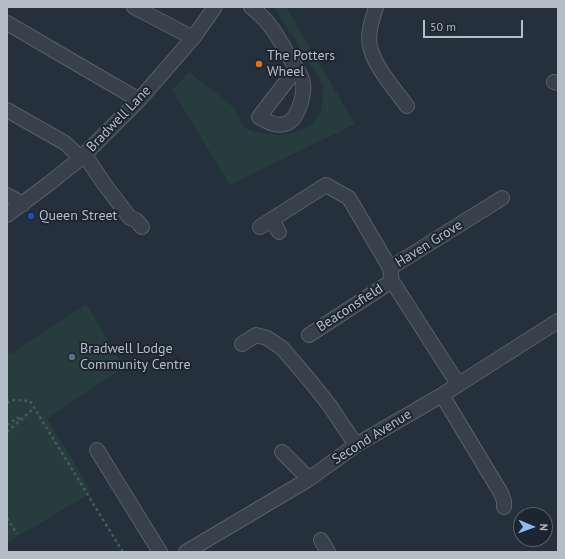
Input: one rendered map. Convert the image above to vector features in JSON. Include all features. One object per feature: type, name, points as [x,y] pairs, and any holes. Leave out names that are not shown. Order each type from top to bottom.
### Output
[{"type":"street","points":[[134,7],[194,38]]},
{"type":"street","name":"Bradwell Lane","points":[[7,215],[23,204],[82,156],[139,100],[194,38],[215,7]]},
{"type":"street","points":[[251,7],[259,13],[276,32],[296,68]]},
{"type":"street","points":[[376,7],[369,36],[370,50],[379,66],[407,106]]},
{"type":"street","points":[[7,23],[139,100]]},
{"type":"street","points":[[7,110],[65,143],[82,156],[130,218],[136,220],[142,227]]},
{"type":"street","points":[[271,226],[326,185],[349,198],[391,275]]},
{"type":"street","points":[[7,195],[23,204]]},
{"type":"street","name":"Haven Grove","points":[[458,384],[391,275],[502,198]]},
{"type":"street","name":"Beaconsfield","points":[[309,335],[391,275]]},
{"type":"street","name":"Second Avenue","points":[[186,552],[309,479],[356,445],[442,395],[558,321]]},
{"type":"street","points":[[242,344],[256,335],[267,338],[282,348],[312,382],[356,445]]},
{"type":"street","points":[[442,395],[501,493],[504,501],[504,507]]},
{"type":"street","points":[[97,450],[160,552]]},
{"type":"street","points":[[282,452],[309,479]]},
{"type":"path","points":[[7,403],[11,399],[30,401],[123,552]]},
{"type":"path","points":[[7,432],[34,408]]},
{"type":"path","points":[[7,425],[17,418],[22,419]]},
{"type":"path","points":[[7,518],[17,534]]},
{"type":"green space","points":[[274,7],[286,7],[355,124],[230,185],[172,90],[189,72],[234,108],[241,123],[244,127],[250,130],[277,135],[293,133],[307,128],[318,117],[321,110],[323,101],[323,85]]},
{"type":"green space","points":[[86,304],[124,367],[47,419],[92,492],[7,543],[7,349],[10,354]]},
{"type":"place","name":"The Potters Wheel","points":[[259,64]]},
{"type":"place","name":"Queen Street","points":[[31,216]]},
{"type":"place","name":"Bradwell Lodge Community Centre","points":[[72,357]]}]
